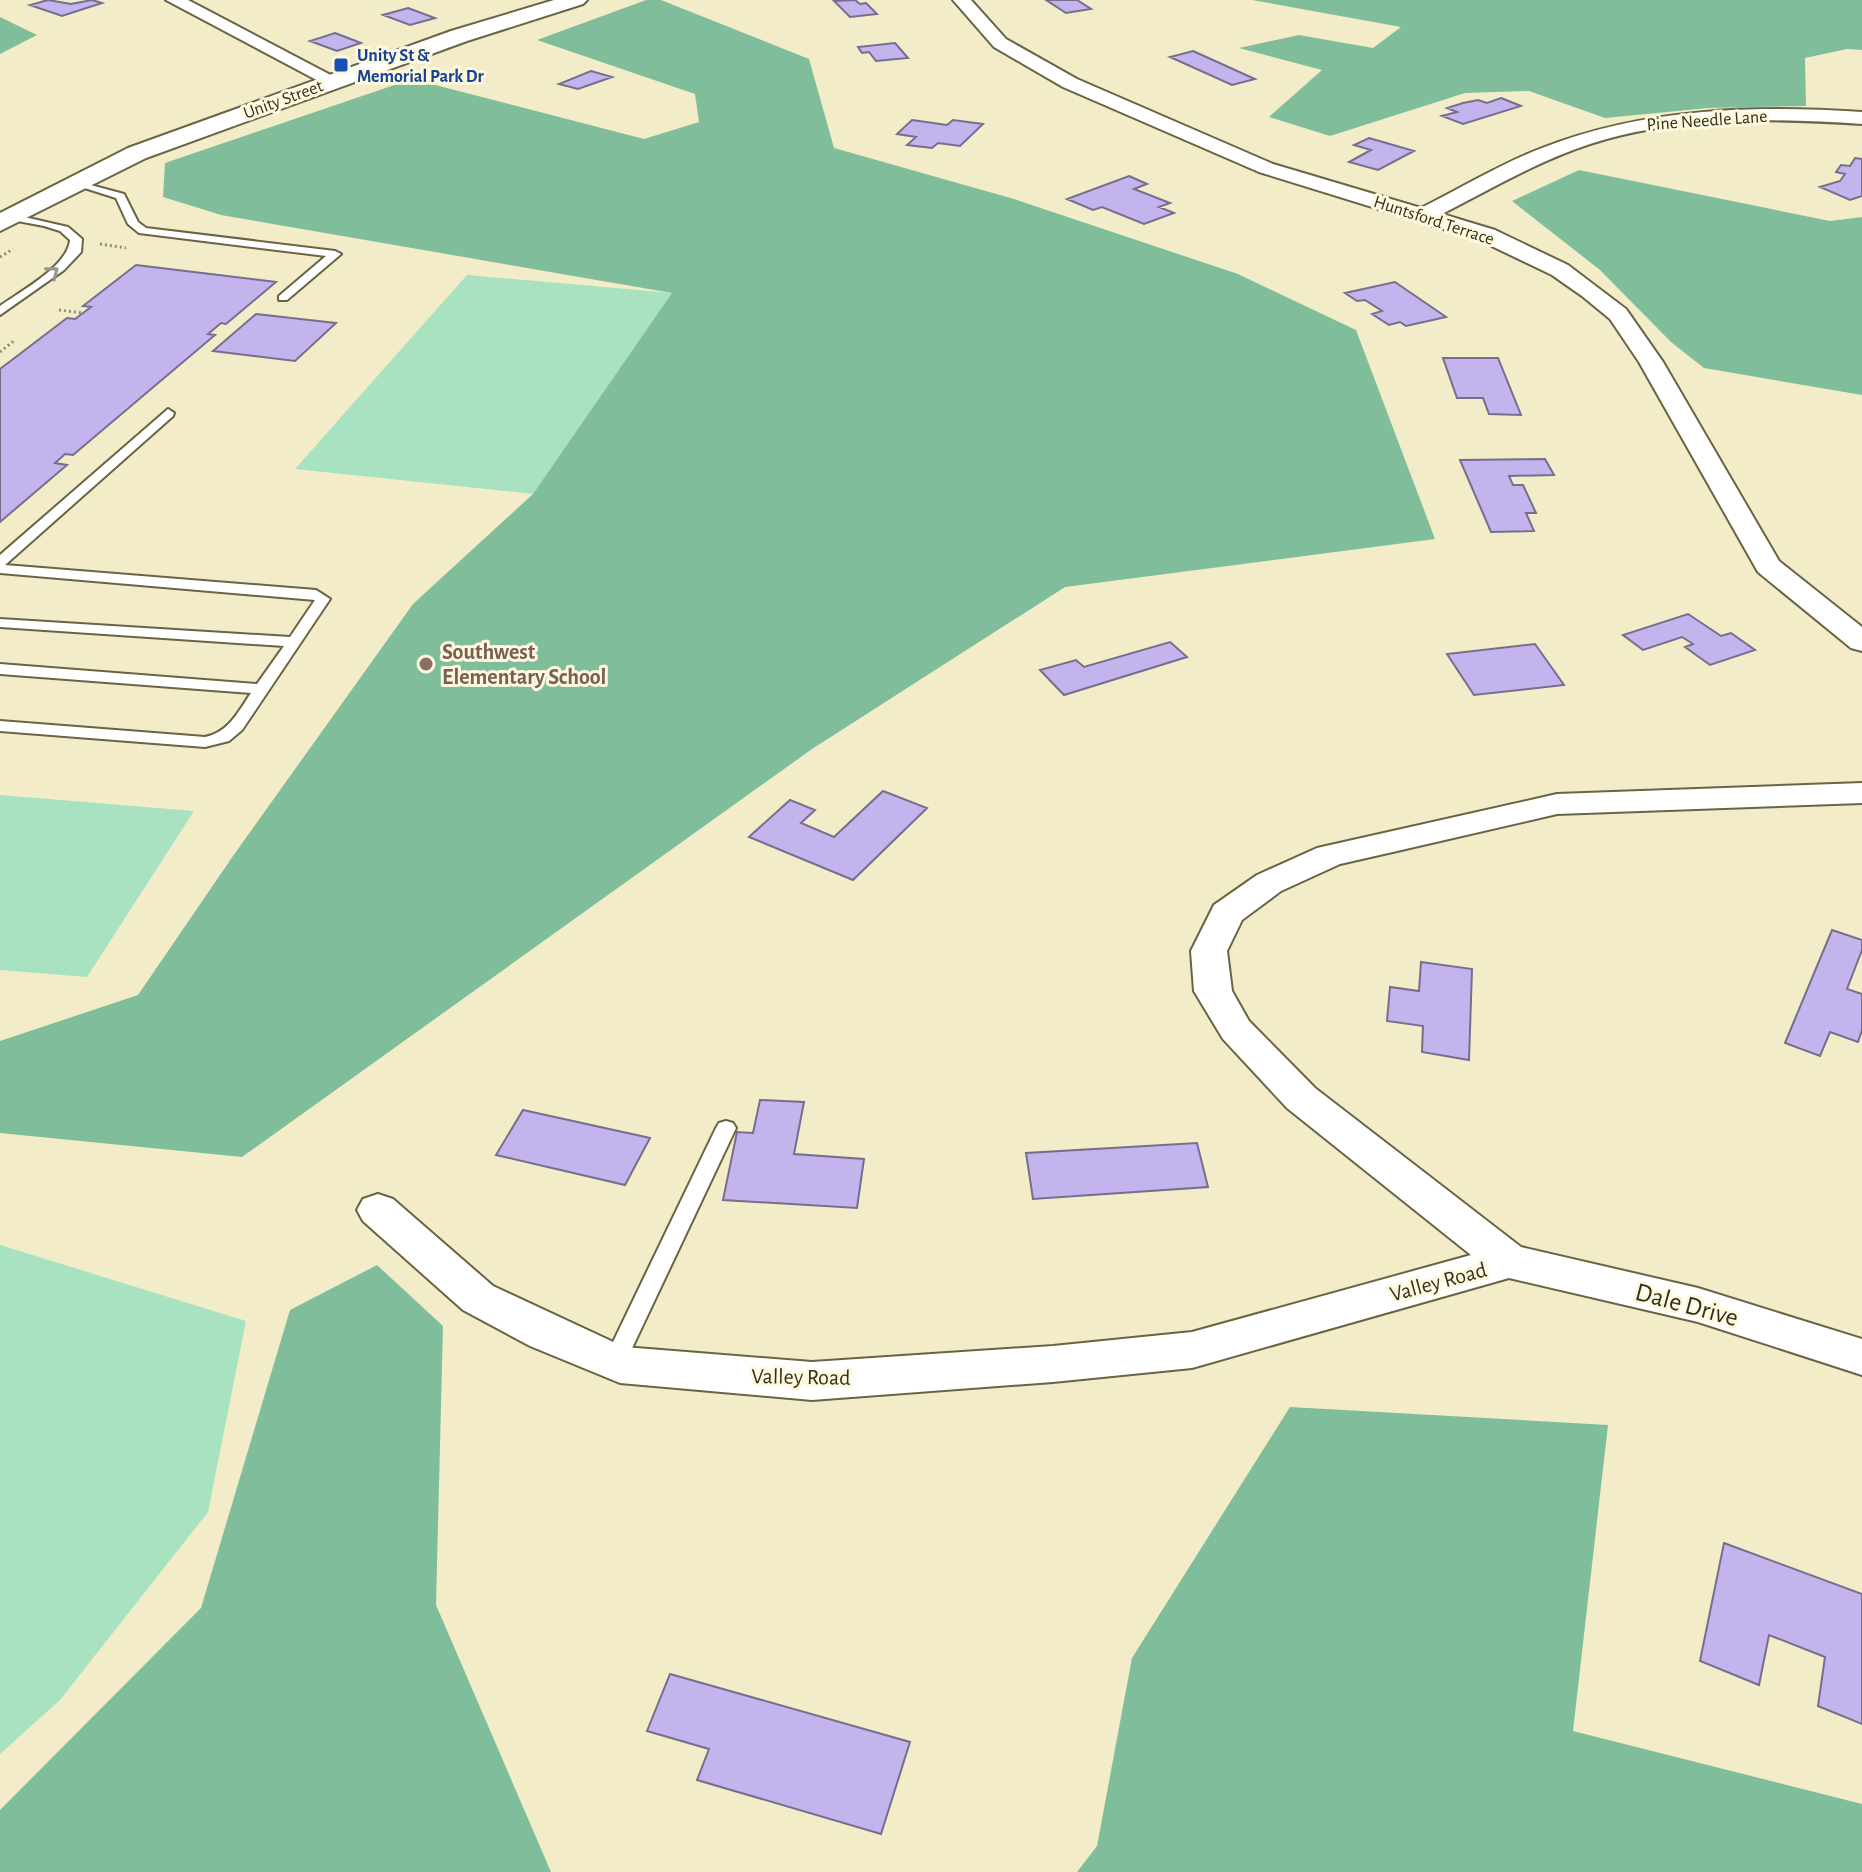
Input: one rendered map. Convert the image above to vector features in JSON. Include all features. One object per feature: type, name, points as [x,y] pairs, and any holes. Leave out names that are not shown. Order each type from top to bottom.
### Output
[{"type":"street","points":[[175,0],[333,81]]},
{"type":"street","name":"Unity Street","points":[[6,220],[137,153],[459,36],[576,0]]},
{"type":"street","name":"Huntsford Terrace","points":[[962,0],[1000,43],[1070,83],[1266,168],[1487,235],[1560,270],[1618,314],[1651,362],[1768,566],[1862,642]]},
{"type":"street","name":"Pine Needle Lane","points":[[1426,214],[1546,153],[1646,123],[1760,115],[1862,118]]},
{"type":"street","name":"Valley Road","points":[[1509,1261],[1301,1098],[1236,1030],[1213,991],[1209,951],[1227,913],[1269,883],[1329,856],[1557,804],[1862,793]]},
{"type":"street","name":"Valley Road","points":[[378,1210],[478,1298],[614,1363],[812,1381],[1053,1364],[1192,1350],[1509,1261]]},
{"type":"street","name":"Dale Drive","points":[[1509,1261],[1698,1305],[1862,1357]]},
{"type":"lane","points":[[76,182],[120,196],[133,224],[143,231],[335,254],[283,298]]},
{"type":"lane","points":[[0,311],[60,268],[75,252],[76,239],[64,229],[6,220]]},
{"type":"lane","points":[[0,562],[168,413]]},
{"type":"lane","points":[[0,569],[316,594],[323,599],[236,727],[223,738],[205,742],[0,726]]},
{"type":"lane","points":[[0,623],[294,642]]},
{"type":"lane","points":[[0,669],[262,689]]},
{"type":"lane","points":[[614,1363],[726,1128]]},
{"type":"path","points":[[76,239],[131,248]]},
{"type":"path","points":[[59,310],[83,313]]},
{"type":"path","points":[[0,352],[15,340]]},
{"type":"green space","points":[[646,0],[661,0],[809,59],[834,148],[1014,199],[1238,274],[1356,330],[1435,539],[1065,587],[812,749],[242,1157],[0,1133],[0,1041],[138,995],[413,604],[533,494],[672,293],[221,215],[163,197],[165,163],[412,79],[644,139],[699,122],[695,94],[537,40]]},
{"type":"green space","points":[[1252,0],[1862,0],[1862,50],[1847,49],[1805,58],[1806,106],[1708,108],[1605,118],[1529,91],[1465,93],[1330,136],[1269,117],[1322,70],[1239,48],[1299,35],[1373,48],[1401,27]]},
{"type":"green space","points":[[0,17],[37,35],[0,54]]},
{"type":"green space","points":[[1579,170],[1830,221],[1862,217],[1862,395],[1704,368],[1671,342],[1600,270],[1512,201]]},
{"type":"green space","points":[[467,275],[673,293],[533,494],[295,469]]},
{"type":"green space","points":[[0,795],[194,811],[87,977],[0,970]]},
{"type":"green space","points":[[0,1245],[246,1321],[208,1512],[60,1700],[0,1754]]},
{"type":"green space","points":[[377,1265],[443,1326],[436,1605],[551,1872],[0,1872],[0,1810],[201,1608],[290,1310]]},
{"type":"green space","points":[[1290,1407],[1608,1425],[1573,1731],[1862,1804],[1862,1872],[1077,1872],[1097,1846],[1132,1658]]},
{"type":"building","points":[[48,0],[71,4],[92,0],[102,3],[62,16],[30,5]]},
{"type":"building","points":[[855,0],[860,4],[866,3],[877,14],[850,17],[834,1]]},
{"type":"building","points":[[1046,0],[1077,0],[1091,9],[1066,13]]},
{"type":"building","points":[[408,8],[435,18],[410,25],[383,15]]},
{"type":"building","points":[[335,33],[361,43],[337,51],[310,41]]},
{"type":"building","points":[[895,43],[908,58],[876,61],[869,52],[862,53],[858,47]]},
{"type":"building","points":[[1193,51],[1255,79],[1232,85],[1170,57]]},
{"type":"building","points":[[591,71],[612,77],[578,89],[559,84]]},
{"type":"building","points":[[1501,98],[1521,106],[1463,124],[1442,116],[1457,112],[1447,108],[1463,103],[1478,100],[1487,103]]},
{"type":"building","points":[[912,120],[947,125],[953,120],[983,124],[960,146],[938,143],[932,148],[907,145],[916,137],[897,134]]},
{"type":"building","points":[[1369,138],[1414,151],[1378,170],[1349,162],[1371,150],[1354,145]]},
{"type":"building","points":[[1855,158],[1862,159],[1862,196],[1850,200],[1820,187],[1840,181],[1845,174],[1836,172],[1841,165],[1850,166]]},
{"type":"building","points":[[1129,176],[1147,184],[1134,189],[1170,203],[1159,207],[1174,213],[1144,224],[1102,207],[1093,210],[1067,199]]},
{"type":"building","points":[[136,265],[276,282],[226,324],[221,323],[208,334],[215,335],[73,455],[65,454],[55,463],[67,465],[0,522],[0,369],[67,318],[75,319],[91,307],[83,306]]},
{"type":"building","points":[[1395,282],[1446,317],[1406,326],[1400,322],[1389,325],[1372,314],[1382,311],[1365,300],[1357,301],[1345,293]]},
{"type":"building","points":[[256,314],[336,323],[295,361],[213,351]]},
{"type":"building","points":[[1443,358],[1498,358],[1521,415],[1489,414],[1483,398],[1457,398]]},
{"type":"building","points":[[1545,459],[1554,475],[1509,476],[1513,485],[1523,485],[1536,513],[1526,513],[1534,531],[1491,532],[1460,460]]},
{"type":"building","points":[[1688,614],[1721,636],[1731,633],[1755,650],[1710,665],[1685,647],[1693,644],[1682,637],[1643,650],[1623,635]]},
{"type":"building","points":[[1170,642],[1187,657],[1064,695],[1040,670],[1076,660],[1084,667]]},
{"type":"building","points":[[1535,644],[1564,685],[1474,695],[1447,654]]},
{"type":"building","points":[[883,791],[927,808],[853,880],[749,837],[790,800],[815,810],[801,823],[834,837]]},
{"type":"building","points":[[1832,930],[1862,940],[1862,950],[1847,989],[1862,994],[1862,1030],[1858,1042],[1830,1032],[1820,1056],[1785,1043]]},
{"type":"building","points":[[1421,962],[1472,969],[1469,1060],[1422,1052],[1423,1026],[1387,1021],[1390,987],[1419,991]]},
{"type":"building","points":[[760,1100],[804,1102],[794,1154],[864,1159],[857,1208],[723,1200],[737,1132],[753,1133]]},
{"type":"building","points":[[523,1110],[650,1138],[625,1185],[496,1155]]},
{"type":"building","points":[[1197,1143],[1208,1187],[1033,1199],[1026,1153]]},
{"type":"building","points":[[1724,1543],[1862,1594],[1862,1724],[1818,1706],[1825,1657],[1769,1635],[1759,1685],[1700,1661]]},
{"type":"building","points":[[670,1674],[910,1742],[881,1834],[697,1780],[709,1749],[647,1731]]},
{"type":"place","name":"Unity St & Memorial Park Dr","points":[[341,65]]},
{"type":"place","name":"Southwest Elementary School","points":[[426,664]]}]
